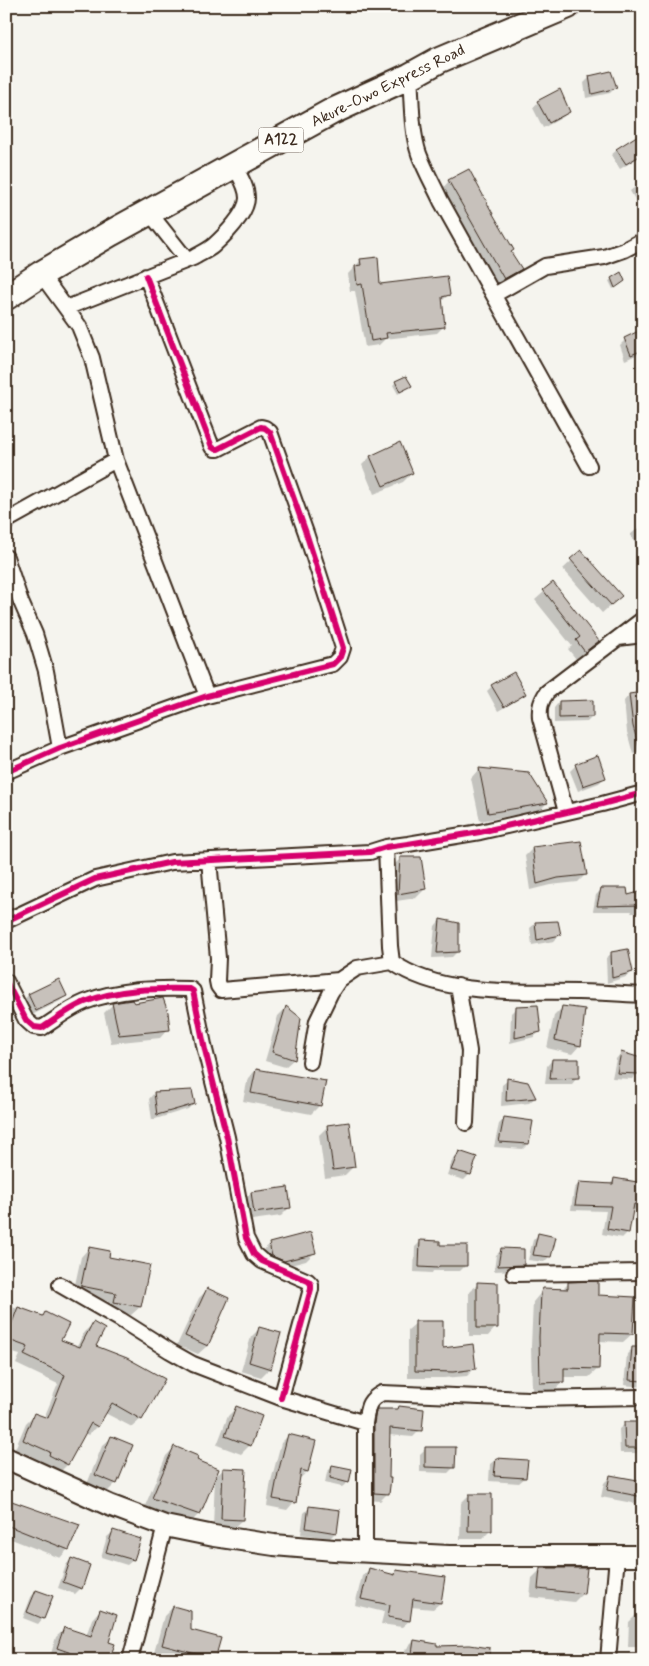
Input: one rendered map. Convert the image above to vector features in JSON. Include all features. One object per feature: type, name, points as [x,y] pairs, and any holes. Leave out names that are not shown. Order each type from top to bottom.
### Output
[{"type":"highway","name":"Akure-Owo Express Road","points":[[6,297],[41,274],[149,212],[331,112],[410,76],[439,60],[567,6]]},
{"type":"street","points":[[410,76],[415,134],[419,153],[441,201],[590,466]]},
{"type":"street","points":[[66,308],[186,260],[212,247],[232,227],[245,207],[247,200],[247,191],[234,165]]},
{"type":"street","points":[[149,212],[186,260]]},
{"type":"street","points":[[494,295],[545,266],[612,255],[643,240]]},
{"type":"street","points":[[41,274],[79,326],[92,358],[116,460],[207,696]]},
{"type":"street","points":[[6,772],[60,748],[207,696],[333,664],[340,656],[343,648],[306,532],[270,432],[266,428],[261,427],[218,449],[212,447],[146,276]]},
{"type":"street","points":[[6,524],[10,519],[116,460]]},
{"type":"street","points":[[6,557],[21,602],[35,634],[46,670],[60,748]]},
{"type":"street","points":[[566,812],[540,718],[539,707],[542,699],[547,692],[643,619]]},
{"type":"street","points":[[618,638],[643,635]]},
{"type":"street","points":[[6,922],[95,880],[172,862],[370,852],[386,846],[480,832],[643,793]]},
{"type":"street","points":[[386,846],[392,962]]},
{"type":"street","points":[[209,860],[218,958],[218,986],[221,990],[339,980]]},
{"type":"street","points":[[310,1062],[317,1021],[331,992],[339,980],[357,968],[392,962],[416,976],[458,986],[503,992],[603,992],[643,995]]},
{"type":"street","points":[[6,981],[26,1020],[34,1027],[42,1028],[86,1002],[113,994],[155,988],[190,989],[193,991],[201,1035],[227,1137],[246,1238],[254,1254],[262,1261],[308,1280],[310,1284],[311,1289],[281,1398]]},
{"type":"street","points":[[458,986],[469,1051],[466,1124]]},
{"type":"street","points":[[514,1274],[643,1272]]},
{"type":"street","points":[[60,1285],[182,1358],[281,1398],[365,1423]]},
{"type":"street","points":[[366,1552],[365,1423],[368,1404],[373,1398],[382,1393],[528,1399],[643,1397]]},
{"type":"street","points":[[8,1462],[109,1505],[165,1526],[274,1545],[449,1556],[643,1556]]},
{"type":"street","points":[[132,1659],[165,1526]]},
{"type":"street","points":[[608,1660],[617,1556]]},
{"type":"building","points":[[611,71],[617,88],[592,94],[589,76]]},
{"type":"building","points":[[560,89],[570,112],[549,123],[537,101]]},
{"type":"building","points":[[643,132],[643,154],[626,164],[616,149]]},
{"type":"building","points":[[469,169],[514,250],[511,252],[522,269],[504,279],[448,180]]},
{"type":"building","points":[[378,257],[380,284],[447,276],[450,295],[442,297],[445,327],[386,333],[387,338],[371,341],[362,284],[357,285],[355,266],[361,265],[360,259]]},
{"type":"building","points":[[621,272],[625,281],[615,288],[611,278]]},
{"type":"building","points":[[643,329],[643,350],[631,355],[624,338]]},
{"type":"building","points":[[406,376],[412,386],[400,392],[395,381]]},
{"type":"building","points":[[400,442],[413,473],[383,486],[370,456]]},
{"type":"building","points":[[581,550],[622,596],[611,605],[570,559]]},
{"type":"building","points":[[553,582],[599,641],[585,652],[576,640],[580,637],[543,590]]},
{"type":"building","points":[[514,672],[526,694],[504,707],[491,685]]},
{"type":"building","points":[[643,692],[643,751],[640,752],[633,726],[629,694]]},
{"type":"building","points":[[593,700],[593,717],[559,718],[559,701]]},
{"type":"building","points":[[598,755],[606,778],[583,786],[575,764]]},
{"type":"building","points":[[479,768],[529,773],[548,803],[488,813]]},
{"type":"building","points":[[581,841],[587,875],[558,878],[537,884],[532,847]]},
{"type":"building","points":[[400,857],[421,857],[426,889],[398,894]]},
{"type":"building","points":[[601,888],[627,888],[628,895],[643,891],[643,905],[597,906]]},
{"type":"building","points":[[440,919],[459,923],[459,952],[437,953]]},
{"type":"building","points":[[558,921],[561,935],[537,940],[535,922]]},
{"type":"building","points":[[628,949],[633,972],[612,978],[611,952]]},
{"type":"building","points":[[59,979],[67,996],[36,1011],[28,994]]},
{"type":"building","points":[[163,998],[168,1012],[170,1030],[119,1035],[112,1003],[132,1000],[134,1003]]},
{"type":"building","points":[[538,1005],[541,1032],[515,1038],[516,1006]]},
{"type":"building","points":[[286,1006],[301,1018],[295,1060],[272,1052]]},
{"type":"building","points":[[562,1006],[585,1009],[581,1046],[555,1040]]},
{"type":"building","points":[[621,1052],[641,1058],[639,1074],[617,1073]]},
{"type":"building","points":[[552,1059],[579,1059],[579,1078],[550,1079]]},
{"type":"building","points":[[256,1069],[326,1081],[321,1106],[251,1093]]},
{"type":"building","points":[[507,1078],[528,1082],[536,1098],[506,1101]]},
{"type":"building","points":[[192,1090],[195,1104],[157,1115],[154,1092]]},
{"type":"building","points":[[504,1117],[533,1121],[529,1144],[499,1142]]},
{"type":"building","points":[[349,1122],[355,1167],[333,1170],[327,1125]]},
{"type":"building","points":[[459,1151],[477,1157],[471,1175],[451,1170]]},
{"type":"building","points":[[614,1178],[643,1183],[641,1205],[634,1204],[629,1233],[607,1229],[611,1206],[575,1205],[579,1182],[613,1184]]},
{"type":"building","points":[[288,1187],[291,1208],[254,1213],[251,1192]]},
{"type":"building","points":[[311,1232],[316,1253],[284,1261],[272,1256],[269,1243]]},
{"type":"building","points":[[538,1233],[556,1237],[551,1257],[533,1255]]},
{"type":"building","points":[[420,1240],[440,1241],[440,1245],[467,1245],[467,1266],[419,1267]]},
{"type":"building","points":[[89,1247],[110,1251],[109,1257],[150,1265],[141,1307],[114,1302],[116,1293],[81,1286]]},
{"type":"building","points":[[501,1248],[524,1249],[524,1265],[498,1266]]},
{"type":"building","points":[[598,1281],[598,1295],[635,1297],[633,1334],[600,1333],[599,1369],[564,1368],[564,1382],[540,1383],[539,1337],[541,1292],[543,1288],[568,1289],[568,1282]]},
{"type":"building","points":[[477,1282],[498,1283],[498,1328],[477,1328]]},
{"type":"building","points":[[207,1288],[229,1298],[208,1346],[185,1336]]},
{"type":"building","points":[[18,1307],[43,1316],[45,1312],[69,1324],[61,1340],[80,1347],[93,1322],[105,1329],[96,1346],[127,1358],[165,1379],[142,1420],[112,1403],[98,1427],[91,1423],[68,1465],[49,1455],[50,1452],[23,1440],[34,1413],[48,1418],[65,1375],[24,1355],[28,1347],[6,1339]]},
{"type":"building","points":[[415,1321],[443,1321],[443,1348],[473,1344],[476,1369],[453,1372],[415,1371]]},
{"type":"building","points":[[259,1327],[281,1333],[271,1369],[249,1362]]},
{"type":"building","points":[[632,1347],[643,1347],[643,1381],[629,1380]]},
{"type":"building","points":[[236,1406],[262,1416],[251,1446],[225,1436]]},
{"type":"building","points":[[399,1406],[424,1409],[422,1431],[390,1428],[389,1478],[391,1478],[389,1494],[374,1493],[374,1424],[376,1411],[377,1409],[398,1409]]},
{"type":"building","points":[[624,1422],[643,1422],[643,1448],[625,1448]]},
{"type":"building","points":[[288,1434],[316,1441],[308,1472],[301,1470],[296,1503],[273,1499]]},
{"type":"building","points":[[111,1436],[133,1445],[117,1484],[95,1475]]},
{"type":"building","points":[[174,1446],[198,1456],[197,1460],[219,1469],[200,1515],[152,1498]]},
{"type":"building","points":[[425,1447],[456,1447],[455,1468],[425,1467]]},
{"type":"building","points":[[496,1458],[528,1460],[526,1478],[494,1476]]},
{"type":"building","points":[[332,1465],[352,1469],[349,1483],[330,1478]]},
{"type":"building","points":[[223,1468],[246,1469],[243,1520],[221,1519]]},
{"type":"building","points":[[610,1475],[643,1481],[643,1497],[607,1490]]},
{"type":"building","points":[[469,1494],[492,1494],[492,1531],[468,1531]]},
{"type":"building","points":[[6,1499],[80,1525],[69,1550],[6,1525]]},
{"type":"building","points":[[309,1506],[340,1510],[337,1533],[306,1528]]},
{"type":"building","points":[[113,1530],[141,1539],[134,1560],[106,1552]]},
{"type":"building","points":[[71,1558],[90,1565],[82,1589],[63,1582]]},
{"type":"building","points":[[369,1568],[395,1575],[396,1570],[445,1577],[441,1603],[413,1599],[410,1621],[388,1617],[390,1605],[361,1599]]},
{"type":"building","points":[[540,1568],[587,1568],[584,1594],[538,1589]]},
{"type":"building","points":[[36,1590],[53,1596],[44,1619],[27,1612]]},
{"type":"building","points":[[173,1606],[191,1611],[191,1630],[221,1638],[215,1659],[162,1645]]},
{"type":"building","points":[[100,1609],[117,1615],[109,1642],[115,1644],[109,1660],[91,1660],[57,1648],[64,1627],[91,1636]]},
{"type":"building","points":[[414,1640],[437,1644],[437,1646],[470,1645],[490,1648],[489,1660],[411,1660]]},
{"type":"cycle path","points":[[6,772],[60,748],[207,696],[333,664],[340,657],[343,648],[306,533],[270,432],[261,427],[218,449],[212,447],[146,276]]},
{"type":"cycle path","points":[[6,921],[95,879],[172,862],[370,852],[386,847],[480,832],[643,793]]},
{"type":"cycle path","points":[[6,981],[26,1020],[34,1027],[42,1028],[79,1004],[110,994],[150,989],[190,989],[193,991],[205,1050],[227,1137],[246,1238],[254,1254],[262,1261],[311,1284],[281,1398]]}]
